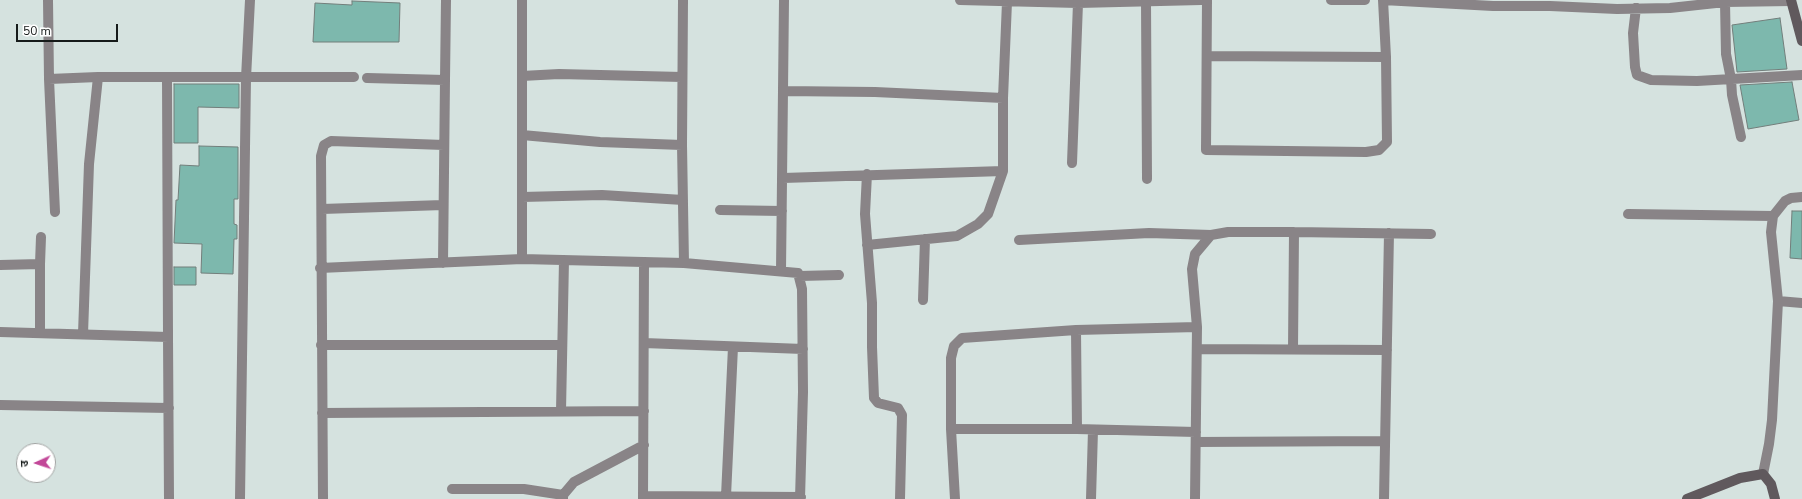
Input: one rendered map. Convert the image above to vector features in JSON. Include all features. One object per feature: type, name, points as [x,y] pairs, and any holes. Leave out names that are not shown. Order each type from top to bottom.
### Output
[{"type":"street","points":[[48,0],[49,79],[55,212]]},
{"type":"street","points":[[240,499],[246,78],[250,0]]},
{"type":"street","points":[[443,263],[446,0]]},
{"type":"street","points":[[522,0],[522,260]]},
{"type":"street","points":[[684,0],[682,77],[684,263]]},
{"type":"street","points":[[781,271],[784,0]]},
{"type":"street","points":[[960,0],[1078,3],[1201,0]]},
{"type":"street","points":[[1207,0],[1206,150],[1366,152],[1379,150],[1387,142],[1386,57],[1383,0],[1493,6],[1550,6],[1617,9],[1670,8],[1725,2],[1791,1],[1802,41]]},
{"type":"street","points":[[1332,0],[1365,0]]},
{"type":"street","points":[[1146,1],[1147,179]]},
{"type":"street","points":[[867,245],[957,236],[978,224],[988,214],[1003,171],[1003,98],[1007,2]]},
{"type":"street","points":[[1725,2],[1726,54],[1740,137]]},
{"type":"street","points":[[1072,163],[1078,3]]},
{"type":"street","points":[[1636,8],[1633,33],[1635,67],[1637,75],[1651,80],[1697,81],[1802,75]]},
{"type":"street","points":[[1207,56],[1386,57]]},
{"type":"street","points":[[522,76],[559,74],[682,77]]},
{"type":"street","points":[[49,79],[98,77],[354,77]]},
{"type":"street","points":[[83,334],[89,164],[98,77]]},
{"type":"street","points":[[167,77],[169,499]]},
{"type":"street","points":[[367,78],[445,80]]},
{"type":"street","points":[[783,91],[874,92],[1003,98]]},
{"type":"street","points":[[522,135],[600,142],[682,145]]},
{"type":"street","points":[[323,499],[320,268],[322,209],[321,156],[324,145],[331,141],[444,145]]},
{"type":"street","points":[[783,178],[867,174],[1003,171]]},
{"type":"street","points":[[867,174],[865,214],[872,303],[874,398],[878,403],[898,408],[902,415],[900,499]]},
{"type":"street","points":[[522,197],[602,195],[683,200]]},
{"type":"street","points":[[1775,499],[1770,484],[1763,474],[1772,420],[1778,301],[1771,232],[1773,216],[1785,200],[1802,197]]},
{"type":"street","points":[[322,209],[444,205]]},
{"type":"street","points":[[720,210],[782,211]]},
{"type":"street","points":[[1628,214],[1773,216]]},
{"type":"street","points":[[1019,240],[1150,233],[1211,235],[1228,232],[1431,234]]},
{"type":"street","points":[[1293,349],[1294,232]]},
{"type":"street","points":[[1384,499],[1389,233]]},
{"type":"street","points":[[1195,499],[1197,327],[1192,269],[1195,254],[1211,235]]},
{"type":"street","points":[[40,332],[41,237]]},
{"type":"street","points":[[923,300],[925,239]]},
{"type":"street","points":[[320,268],[522,260],[564,260],[684,263],[796,272],[800,276],[839,275]]},
{"type":"street","points":[[561,411],[564,260]]},
{"type":"street","points":[[644,262],[643,498],[726,496],[800,498],[802,349],[800,276]]},
{"type":"street","points":[[0,265],[40,264]]},
{"type":"street","points":[[1778,301],[1802,303]]},
{"type":"street","points":[[955,499],[951,429],[951,358],[954,346],[962,338],[1076,330],[1197,327]]},
{"type":"street","points":[[1076,330],[1076,429]]},
{"type":"street","points":[[0,332],[168,337]]},
{"type":"street","points":[[644,343],[802,349]]},
{"type":"street","points":[[321,346],[562,345]]},
{"type":"street","points":[[726,496],[733,347]]},
{"type":"street","points":[[1197,349],[1387,350]]},
{"type":"street","points":[[0,405],[169,408]]},
{"type":"street","points":[[322,413],[644,411]]},
{"type":"street","points":[[951,429],[1076,429],[1196,437],[1385,441]]},
{"type":"street","points":[[1091,499],[1093,430]]},
{"type":"street","points":[[452,489],[524,489],[563,497],[574,482],[644,445]]},
{"type":"street","points":[[1687,499],[1740,478],[1763,474]]},
{"type":"building","points":[[352,1],[400,3],[399,42],[313,42],[315,3],[352,5]]},
{"type":"building","points":[[1780,18],[1787,69],[1737,72],[1732,25]]},
{"type":"building","points":[[1792,82],[1799,120],[1748,129],[1740,85]]},
{"type":"building","points":[[174,84],[239,84],[239,108],[198,107],[198,143],[174,143]]},
{"type":"building","points":[[199,146],[238,147],[238,199],[234,199],[234,224],[237,225],[237,239],[234,239],[233,274],[201,273],[202,244],[174,243],[176,200],[178,200],[180,165],[199,166]]},
{"type":"building","points":[[1792,211],[1802,211],[1802,259],[1790,258]]},
{"type":"building","points":[[174,267],[196,267],[196,285],[174,285]]}]
